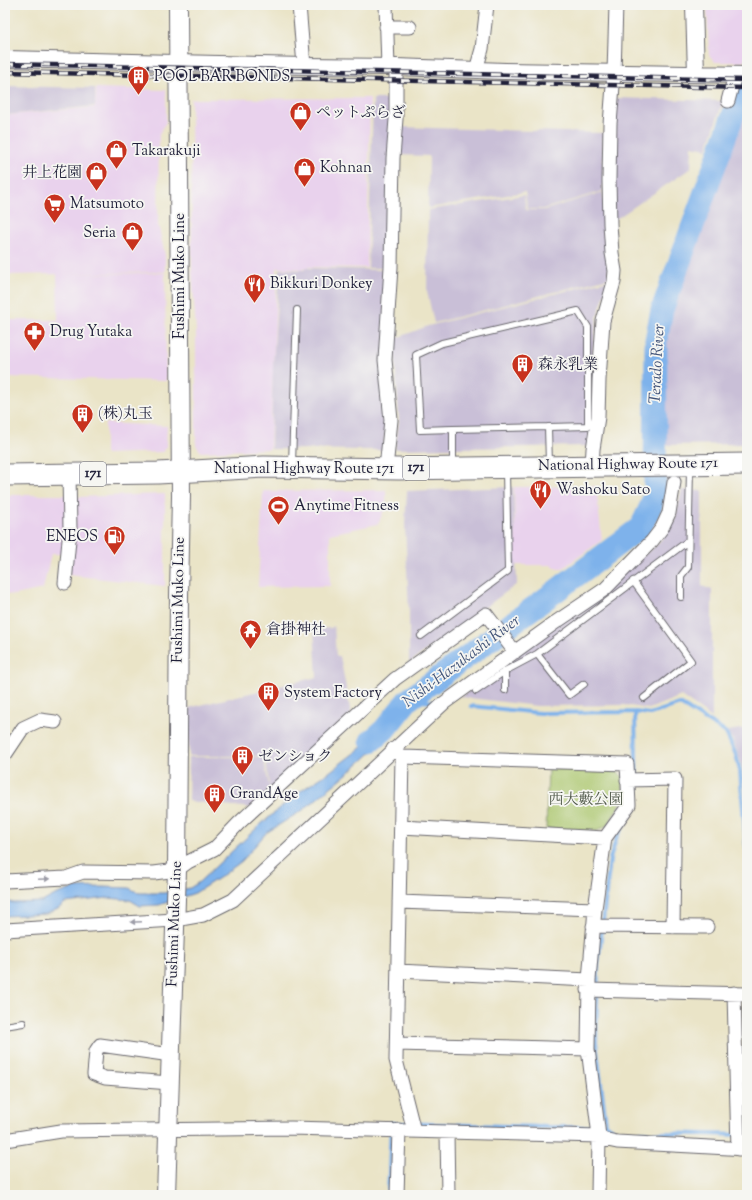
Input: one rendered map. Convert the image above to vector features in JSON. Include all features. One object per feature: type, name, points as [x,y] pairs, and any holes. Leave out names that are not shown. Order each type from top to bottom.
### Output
[{"type":"highway","name":"National Highway Route 171","points":[[5,475],[182,472],[292,467],[453,468],[592,466],[663,471],[690,465],[747,464]]},
{"type":"main road","name":"Fushimi Muko Line","points":[[166,1195],[177,870],[179,596],[182,472],[178,5]]},
{"type":"street","points":[[299,5],[304,66]]},
{"type":"street","points":[[386,5],[386,27],[392,67],[396,118],[393,158],[391,267],[385,360],[391,420],[386,468]]},
{"type":"street","points":[[476,70],[482,49],[486,5]]},
{"type":"street","points":[[592,466],[598,417],[603,321],[614,282],[615,271],[610,224],[610,124],[614,73],[616,5]]},
{"type":"street","points":[[694,5],[696,74]]},
{"type":"street","points":[[386,27],[410,27]]},
{"type":"street","points":[[5,59],[742,75],[728,101]]},
{"type":"street","points":[[5,930],[175,920],[203,915],[232,900],[398,753],[444,703],[556,622],[605,589],[652,541],[662,528],[669,513],[663,471]]},
{"type":"street","points":[[65,583],[70,529],[69,474]]},
{"type":"street","points":[[5,881],[66,878],[83,872],[154,874],[177,870],[188,862],[214,849],[239,823],[395,679],[486,614],[515,652]]},
{"type":"street","points":[[5,755],[23,728],[40,720],[55,722]]},
{"type":"street","points":[[398,753],[627,764],[629,805],[605,838],[593,926],[589,985],[588,1049],[598,1127],[598,1195]]},
{"type":"street","points":[[398,753],[401,827],[396,1060],[414,1131]]},
{"type":"street","points":[[628,780],[675,779],[673,927]]},
{"type":"street","points":[[401,827],[605,838]]},
{"type":"street","points":[[399,902],[595,909]]},
{"type":"street","points":[[593,926],[707,927]]},
{"type":"street","points":[[398,972],[589,985],[741,993],[742,1149],[617,1142],[603,1139],[598,1127]]},
{"type":"street","points":[[397,1044],[588,1049]]},
{"type":"street","points":[[170,1083],[105,1078],[94,1074],[96,1052],[100,1045],[171,1055]]},
{"type":"street","points":[[5,1140],[61,1131],[292,1128],[399,1130],[447,1133],[598,1127]]},
{"type":"street","points":[[397,1195],[399,1130]]},
{"type":"street","points":[[447,1133],[448,1195]]},
{"type":"lane","points":[[292,467],[297,310]]},
{"type":"lane","points":[[578,311],[588,327],[588,426],[452,429],[420,430],[416,355],[442,343],[578,311]]},
{"type":"lane","points":[[548,427],[549,467]]},
{"type":"lane","points":[[452,429],[453,468]]},
{"type":"lane","points":[[681,597],[681,576],[688,567],[690,465]]},
{"type":"lane","points":[[421,636],[508,571],[506,467]]},
{"type":"lane","points":[[476,691],[505,671],[537,654],[688,541]]},
{"type":"lane","points":[[633,581],[691,661],[644,698]]},
{"type":"lane","points":[[537,654],[569,695],[584,684]]},
{"type":"lane","points":[[505,671],[505,690]]},
{"type":"lane","points":[[5,1026],[24,1022]]},
{"type":"shaded area","points":[[707,5],[747,5],[747,57],[743,62],[715,62],[709,55]]},
{"type":"shaded area","points":[[5,86],[95,88],[95,106],[5,115]]},
{"type":"shaded area","points":[[96,88],[166,90],[166,122],[159,134],[158,224],[165,255],[165,272],[5,275],[5,120],[8,120],[8,115],[95,107]]},
{"type":"shaded area","points":[[370,98],[367,268],[277,268],[270,449],[201,452],[196,445],[196,330],[192,271],[191,99]]},
{"type":"shaded area","points":[[616,98],[723,101],[707,149],[692,146],[691,168],[613,221]]},
{"type":"shaded area","points":[[373,99],[394,99],[389,268],[368,268]]},
{"type":"shaded area","points":[[746,102],[747,444],[664,445],[664,351],[666,327]]},
{"type":"shaded area","points":[[397,127],[603,133],[603,191],[543,209],[527,209],[525,192],[428,208],[429,156],[397,155]]},
{"type":"shaded area","points":[[603,192],[609,278],[434,323],[427,291],[428,210],[524,195],[526,210],[544,210]]},
{"type":"shaded area","points":[[306,268],[386,270],[387,421],[383,450],[271,449],[273,368],[279,269],[304,270]]},
{"type":"shaded area","points":[[165,273],[166,381],[5,377],[5,320],[58,320],[57,274]]},
{"type":"shaded area","points":[[609,280],[597,318],[593,352],[593,429],[589,446],[395,449],[399,421],[394,339],[428,326]]},
{"type":"shaded area","points":[[105,423],[167,426],[166,447],[163,452],[105,454]]},
{"type":"shaded area","points":[[596,486],[602,540],[562,569],[555,568],[551,565],[516,565],[514,487]]},
{"type":"shaded area","points":[[513,487],[517,584],[409,663],[409,613],[405,524],[407,491]]},
{"type":"shaded area","points":[[386,490],[386,506],[378,524],[330,534],[330,586],[258,587],[263,491]]},
{"type":"shaded area","points":[[682,490],[702,491],[702,586],[712,590],[712,718],[681,696],[649,709],[624,705],[537,706],[461,697],[658,544],[675,519]]},
{"type":"shaded area","points":[[165,494],[165,586],[69,575],[76,497]]},
{"type":"shaded area","points":[[5,495],[67,495],[64,554],[51,554],[43,589],[15,595],[5,594]]},
{"type":"shaded area","points":[[334,626],[336,656],[340,656],[351,714],[270,789],[265,756],[189,756],[188,708],[317,677],[314,629],[331,628]]},
{"type":"shaded area","points":[[747,728],[747,805],[743,769],[733,740],[727,731]]},
{"type":"shaded area","points":[[189,757],[263,757],[270,790],[251,808],[188,801]]},
{"type":"green space","name":"西大藪公園","points":[[548,768],[616,770],[623,777],[623,799],[608,825],[597,831],[546,829]]},
{"type":"water","points":[[390,714],[394,721],[388,737],[348,773],[303,810],[266,833],[242,861],[195,893],[159,905],[140,906],[130,900],[108,898],[65,903],[58,909],[46,914],[5,916],[5,901],[14,903],[42,902],[55,895],[75,888],[129,888],[139,893],[164,893],[190,888],[199,882],[260,825],[299,792],[328,773],[366,744],[382,728]]},
{"type":"waterway","name":"Terado River","points":[[371,741],[384,730],[408,700],[641,527],[651,506],[655,491],[656,340],[662,310],[747,77]]},
{"type":"waterway","name":"Nishi-Hazukashi River","points":[[408,700],[433,702]]},
{"type":"waterway","points":[[471,706],[540,713],[635,712],[650,714],[680,704],[725,732],[727,735],[736,755],[740,771],[747,848]]},
{"type":"waterway","points":[[388,1195],[391,1123],[549,1127],[585,1127],[606,1124],[596,1042],[598,965],[610,859],[617,836],[637,803],[635,712]]},
{"type":"waterway","points":[[606,1124],[617,1132],[747,1135]]},
{"type":"railway","points":[[5,64],[747,80]]},
{"type":"railway","points":[[5,72],[747,88]]},
{"type":"place","name":"POOL BAR BONDS","points":[[139,96]]},
{"type":"place","name":"ペットぷらざ","points":[[300,132]]},
{"type":"place","name":"Takarakuji","points":[[117,170]]},
{"type":"place","name":"Kohnan","points":[[304,188]]},
{"type":"place","name":"井上花園","points":[[97,192]]},
{"type":"place","name":"Matsumoto","points":[[55,224]]},
{"type":"place","name":"Seria","points":[[132,252]]},
{"type":"place","name":"Bikkuri Donkey","points":[[254,304]]},
{"type":"place","name":"Drug Yutaka","points":[[34,352]]},
{"type":"place","name":"森永乳業","points":[[522,384]]},
{"type":"place","name":"(株)丸玉","points":[[82,434]]},
{"type":"place","name":"Washoku Sato","points":[[540,510]]},
{"type":"place","name":"Anytime Fitness","points":[[278,526]]},
{"type":"place","name":"ENEOS","points":[[114,556]]},
{"type":"place","name":"倉掛神社","points":[[251,650]]},
{"type":"place","name":"System Factory","points":[[269,712]]},
{"type":"place","name":"ゼンショク","points":[[243,776]]},
{"type":"place","name":"GrandAge","points":[[215,814]]}]
